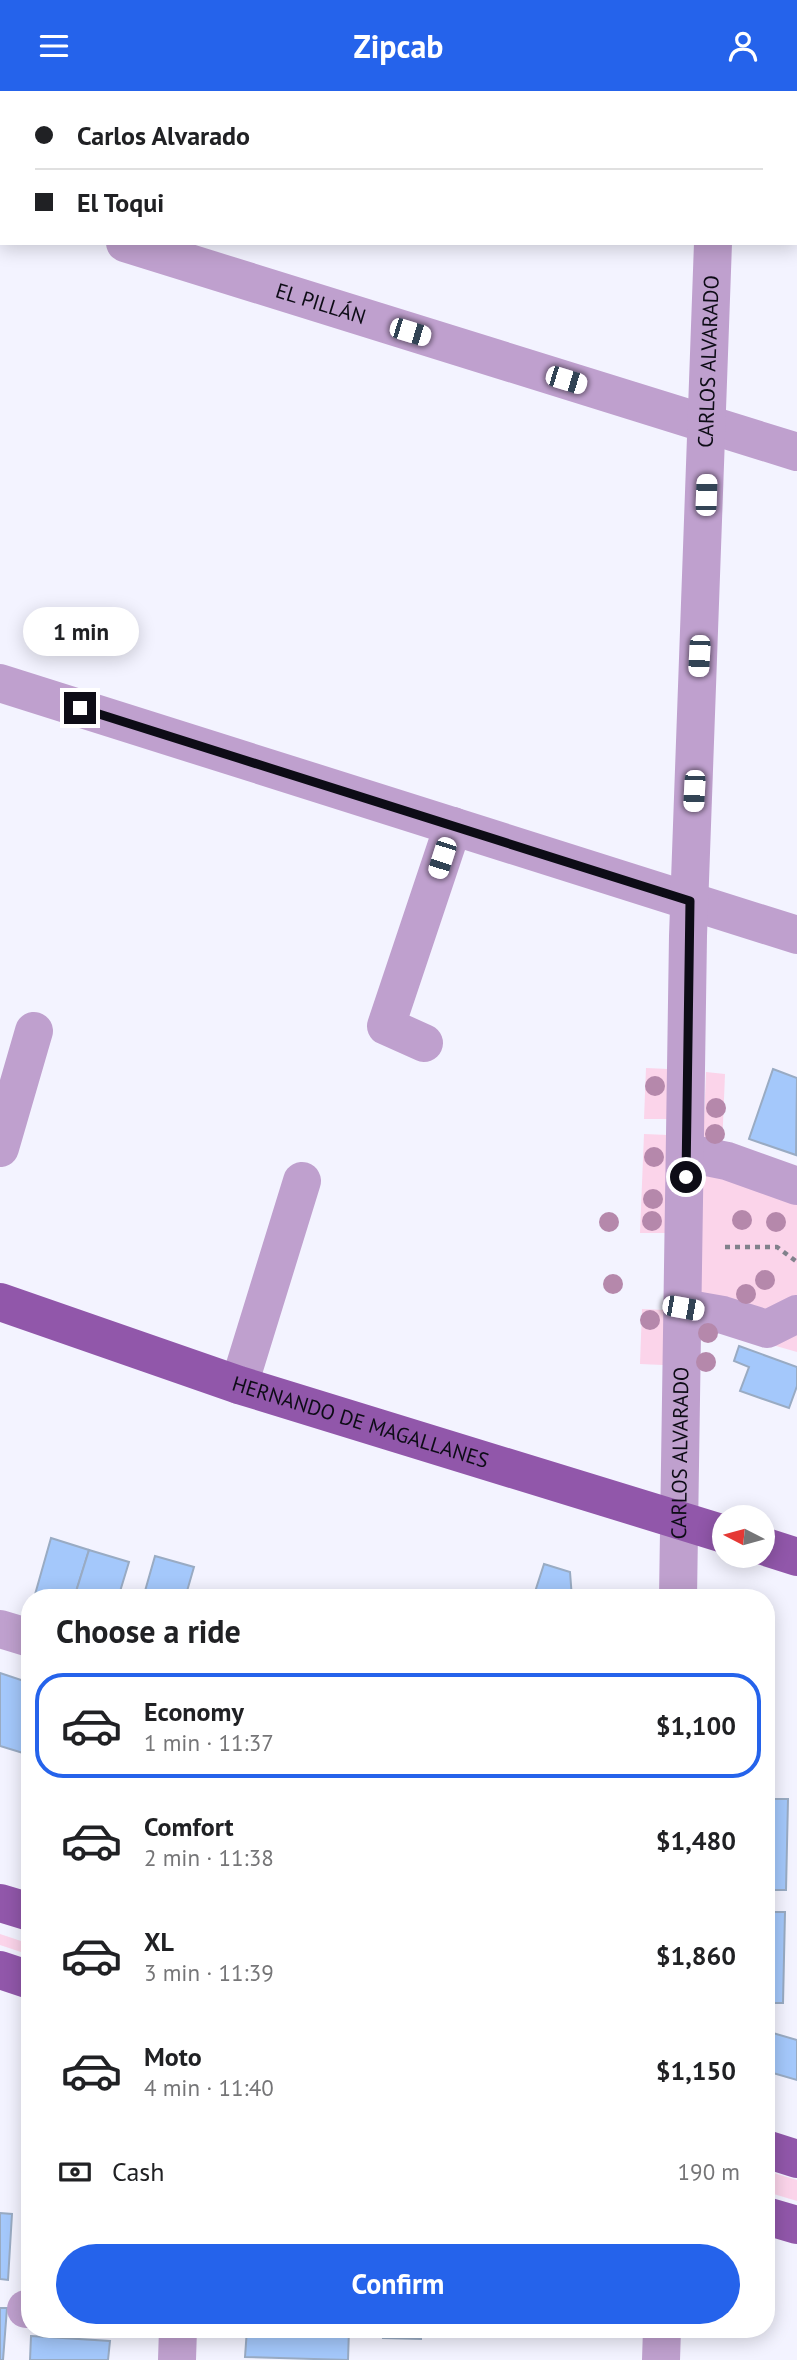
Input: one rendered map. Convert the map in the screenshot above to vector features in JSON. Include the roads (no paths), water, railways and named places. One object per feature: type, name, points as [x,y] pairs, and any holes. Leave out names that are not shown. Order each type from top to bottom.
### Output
[{"type":"main road","name":"HERNANDO DE MAGALLANES","points":[[0,1302],[239,1385],[712,1530]]},
{"type":"main road","points":[[775,1550],[797,1557]]},
{"type":"main road","points":[[0,1903],[21,1909]]},
{"type":"main road","points":[[0,1970],[21,1977]]},
{"type":"main road","points":[[775,2152],[797,2159]]},
{"type":"main road","points":[[775,2219],[797,2225]]},
{"type":"street","name":"EL PILLÁN","points":[[131,245],[797,452]]},
{"type":"street","name":"CARLOS ALVARADO","points":[[678,1589],[690,901],[713,245]]},
{"type":"street","points":[[0,683],[797,935]]},
{"type":"street","points":[[425,1043],[386,1025],[453,826]]},
{"type":"street","points":[[0,1148],[34,1031]]},
{"type":"street","points":[[687,1153],[727,1161],[797,1186]]},
{"type":"street","points":[[239,1385],[302,1181]]},
{"type":"street","points":[[683,1308],[723,1315],[767,1329],[797,1314]]},
{"type":"street","points":[[0,1629],[21,1635]]},
{"type":"street","points":[[177,2360],[178,2338]]},
{"type":"street","points":[[661,2360],[662,2338]]}]
